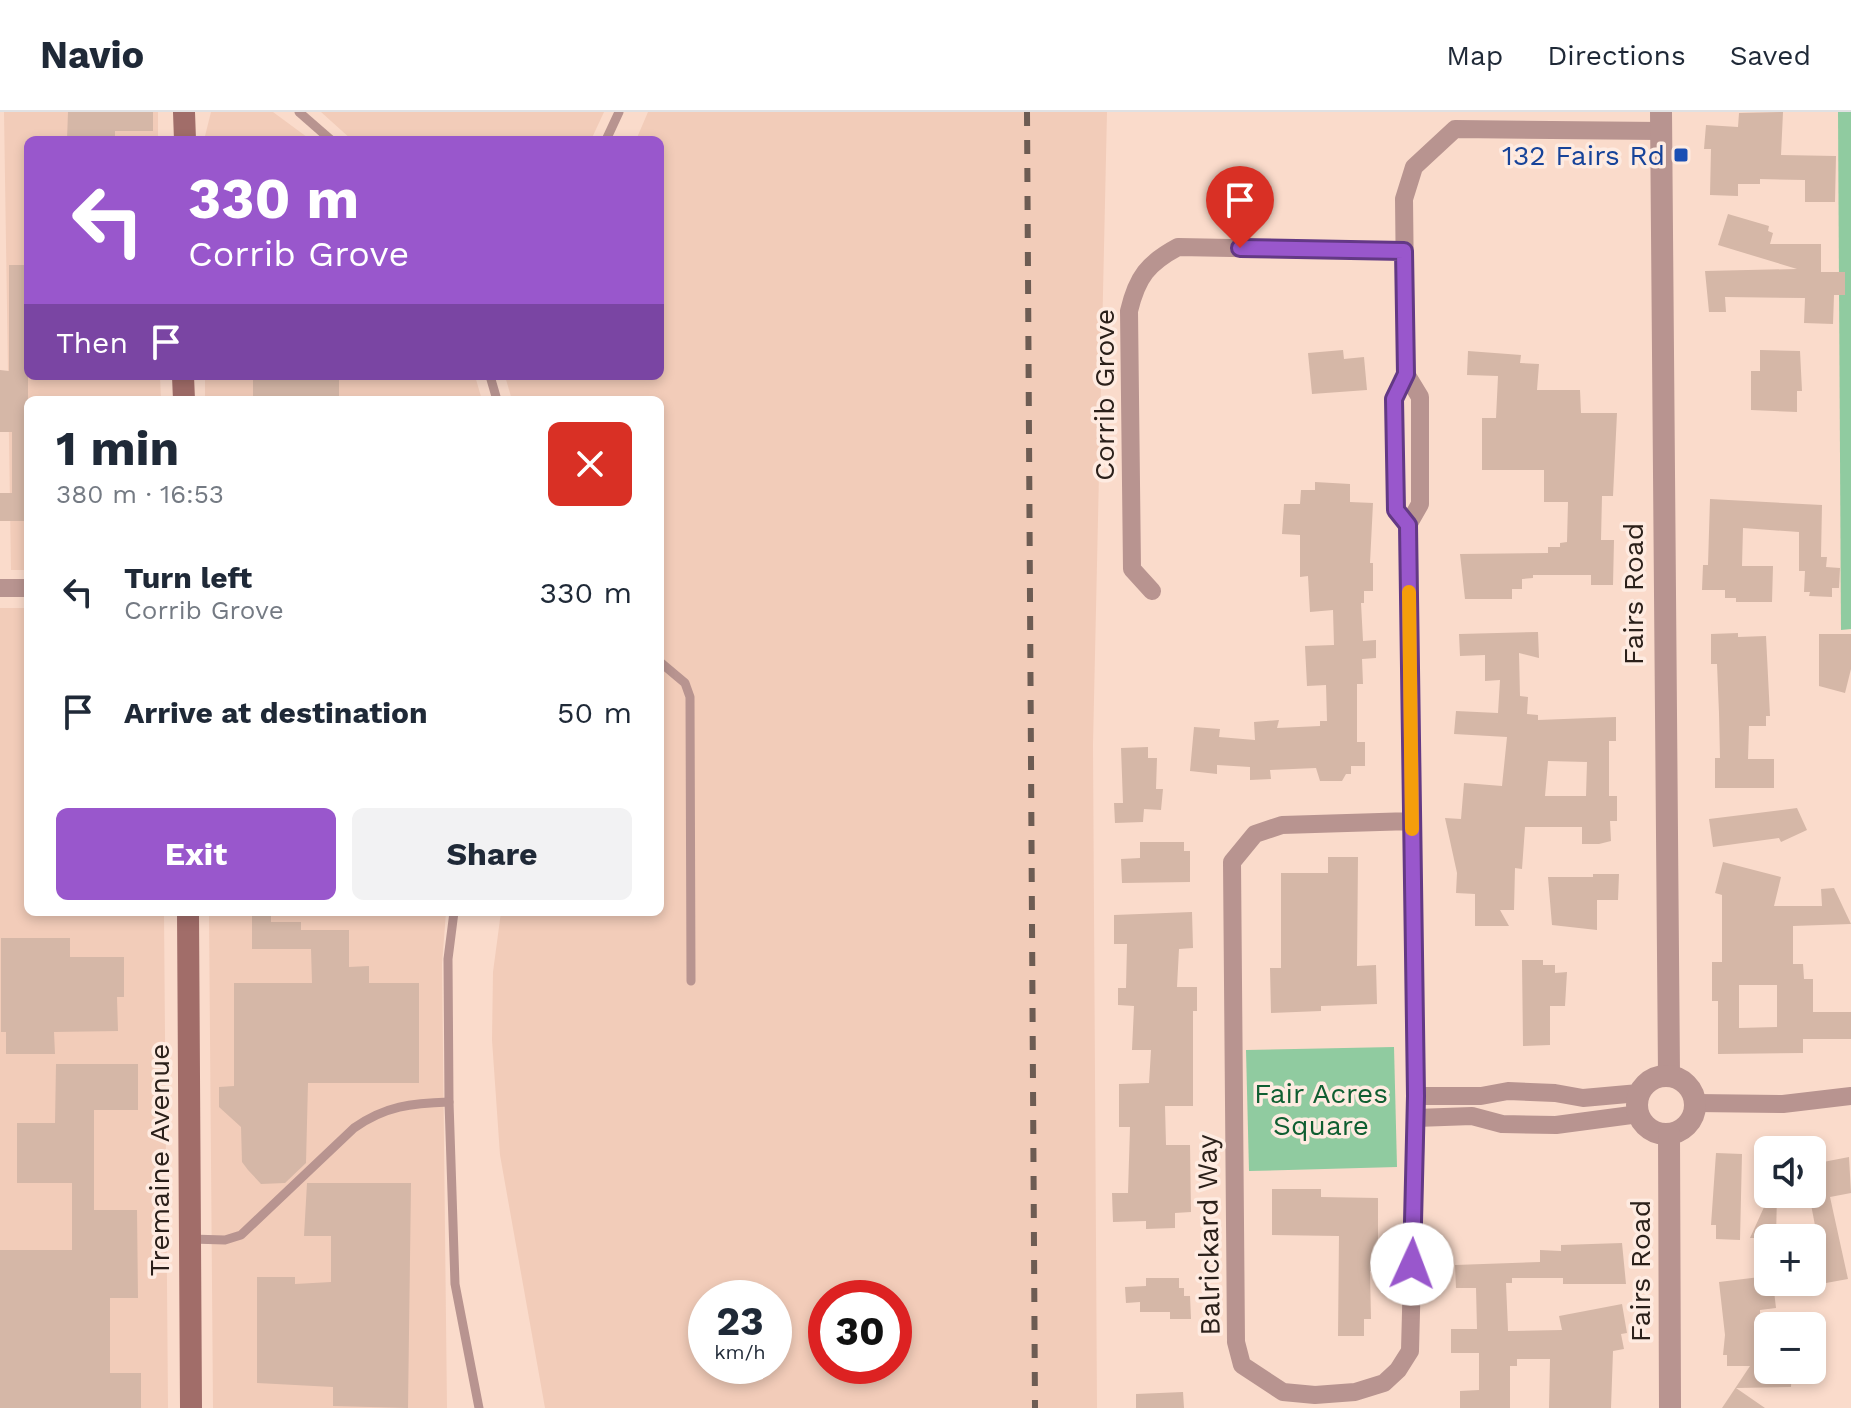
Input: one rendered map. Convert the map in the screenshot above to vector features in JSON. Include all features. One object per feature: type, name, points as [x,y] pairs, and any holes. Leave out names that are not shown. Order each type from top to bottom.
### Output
[{"type":"main road","points":[[184,112],[185,136]]},
{"type":"main road","name":"Tremaine Avenue","points":[[188,916],[191,1408]]},
{"type":"street","name":"Balrickard Way","points":[[1408,525],[1396,510],[1394,399],[1406,374],[1404,199],[1414,167],[1455,129],[1661,121]]},
{"type":"street","name":"Fairs Road","points":[[1661,121],[1669,1075]]},
{"type":"street","name":"Corrib Grove","points":[[1152,591],[1132,569],[1129,311],[1136,281],[1153,260],[1178,247],[1404,251]]},
{"type":"street","name":"Balrickard Way","points":[[1406,374],[1420,397],[1420,504],[1408,525],[1416,1096],[1410,1351],[1384,1383],[1315,1402],[1283,1392],[1254,1375],[1242,1365],[1236,1342],[1232,862],[1255,834],[1282,825],[1412,821]]},
{"type":"street","points":[[0,588],[24,588]]},
{"type":"street","points":[[1669,1075],[1688,1084],[1696,1103],[1686,1127],[1669,1134],[1654,1131],[1639,1104],[1651,1079],[1669,1075]]},
{"type":"street","points":[[1416,1096],[1481,1096],[1508,1091],[1555,1093],[1639,1104]]},
{"type":"street","points":[[1696,1103],[1783,1104],[1851,1096]]},
{"type":"street","points":[[1416,1118],[1472,1116],[1502,1124],[1556,1125],[1639,1104]]},
{"type":"street","name":"Fairs Road","points":[[1669,1134],[1670,1408]]},
{"type":"lane","points":[[299,112],[327,136]]},
{"type":"lane","points":[[312,122],[321,112]]},
{"type":"lane","points":[[608,136],[619,112]]},
{"type":"lane","points":[[664,665],[685,683],[690,697],[691,981]]},
{"type":"lane","points":[[453,916],[448,959],[455,1284],[479,1408]]},
{"type":"lane","points":[[190,1239],[225,1240],[241,1235],[346,1135],[373,1115],[409,1103],[449,1102]]},
{"type":"shaded area","points":[[4,112],[158,112],[158,136],[24,136],[24,380],[160,380],[161,396],[24,396],[24,570],[11,570]]},
{"type":"shaded area","points":[[211,112],[273,112],[306,136],[205,136]]},
{"type":"shaded area","points":[[321,112],[604,112],[593,136],[348,136]]},
{"type":"shaded area","points":[[648,112],[1107,112],[1093,745],[1097,1408],[545,1408],[500,1155],[492,1040],[493,972],[500,916],[664,916],[664,396],[511,396],[506,380],[664,380],[664,136],[638,136]]},
{"type":"shaded area","points":[[205,380],[476,380],[481,396],[205,396]]},
{"type":"shaded area","points":[[0,608],[24,608],[24,916],[164,916],[168,1408],[0,1408]]},
{"type":"shaded area","points":[[209,916],[446,916],[442,964],[447,1408],[213,1408]]},
{"type":"green space","points":[[1838,112],[1851,112],[1851,629],[1841,630]]},
{"type":"green space","name":"Fair Acres Square","points":[[1394,1047],[1397,1167],[1249,1171],[1246,1050]]},
{"type":"building","points":[[68,112],[153,112],[153,131],[115,131],[115,136],[67,136]]},
{"type":"building","points":[[1783,112],[1781,155],[1836,156],[1835,202],[1805,202],[1805,180],[1760,179],[1760,184],[1738,184],[1738,196],[1710,195],[1711,149],[1704,149],[1706,125],[1738,127],[1739,113]]},
{"type":"building","points":[[1728,214],[1769,226],[1768,231],[1773,233],[1770,244],[1821,244],[1821,272],[1845,272],[1845,295],[1834,295],[1833,324],[1804,323],[1805,298],[1725,297],[1726,312],[1709,312],[1705,271],[1797,269],[1718,245]]},
{"type":"building","points":[[9,265],[24,265],[24,380],[28,380],[28,396],[24,396],[24,521],[0,521],[0,493],[12,493],[12,432],[0,432],[0,370],[9,371]]},
{"type":"building","points":[[1343,350],[1344,359],[1364,357],[1367,390],[1312,394],[1308,353]]},
{"type":"building","points":[[1760,350],[1800,351],[1802,391],[1797,391],[1797,412],[1751,410],[1751,371],[1760,371]]},
{"type":"building","points":[[1468,351],[1521,355],[1520,363],[1539,364],[1537,390],[1580,390],[1581,413],[1617,413],[1613,496],[1602,496],[1601,540],[1614,540],[1613,585],[1591,585],[1591,575],[1533,575],[1533,578],[1522,579],[1522,589],[1512,589],[1512,599],[1465,599],[1460,554],[1548,553],[1548,547],[1560,547],[1560,543],[1567,542],[1568,502],[1544,502],[1544,470],[1482,470],[1482,418],[1496,418],[1498,376],[1467,375]]},
{"type":"building","points":[[253,380],[339,380],[339,396],[253,396]]},
{"type":"building","points":[[1315,482],[1350,484],[1350,502],[1373,503],[1370,563],[1373,563],[1373,591],[1364,591],[1364,603],[1361,603],[1363,641],[1376,640],[1376,658],[1362,659],[1363,684],[1357,684],[1357,742],[1365,742],[1365,766],[1351,766],[1351,774],[1346,774],[1342,781],[1320,781],[1316,768],[1270,770],[1271,779],[1250,780],[1250,767],[1217,765],[1217,774],[1190,771],[1194,727],[1220,729],[1219,737],[1255,740],[1254,722],[1279,720],[1277,728],[1320,726],[1320,721],[1327,721],[1326,685],[1307,686],[1305,646],[1334,645],[1333,610],[1310,612],[1308,576],[1300,577],[1300,535],[1282,534],[1284,504],[1300,504],[1301,490],[1315,490]]},
{"type":"building","points":[[1710,499],[1822,505],[1821,557],[1827,557],[1826,567],[1840,568],[1839,588],[1832,588],[1832,597],[1809,596],[1810,592],[1804,592],[1805,571],[1799,571],[1799,532],[1743,528],[1742,566],[1773,566],[1772,602],[1736,602],[1736,598],[1725,598],[1725,590],[1702,590],[1703,565],[1708,565]]},
{"type":"building","points":[[1538,632],[1539,658],[1519,653],[1520,696],[1528,697],[1527,714],[1538,715],[1538,720],[1616,717],[1616,741],[1609,741],[1609,796],[1617,796],[1617,821],[1610,821],[1611,841],[1582,844],[1582,827],[1525,827],[1522,869],[1515,868],[1514,910],[1500,910],[1509,926],[1475,926],[1475,894],[1456,893],[1457,873],[1445,818],[1461,819],[1464,783],[1502,786],[1507,737],[1454,734],[1456,711],[1498,713],[1500,680],[1485,681],[1485,655],[1460,656],[1459,634]],"holes":[[[1548,761],[1587,762],[1586,796],[1545,796]]]},
{"type":"building","points":[[1738,633],[1738,637],[1766,636],[1770,716],[1766,716],[1766,726],[1749,726],[1748,759],[1774,759],[1774,788],[1715,788],[1715,758],[1720,758],[1719,713],[1717,664],[1711,664],[1711,634]]},
{"type":"building","points":[[1819,634],[1851,634],[1851,669],[1845,693],[1819,686]]},
{"type":"building","points":[[1148,747],[1148,758],[1157,758],[1156,789],[1163,789],[1161,810],[1144,809],[1143,822],[1115,823],[1114,803],[1123,803],[1121,748]]},
{"type":"building","points":[[1797,808],[1807,830],[1781,842],[1779,838],[1713,847],[1709,819]]},
{"type":"building","points":[[1140,842],[1184,842],[1184,851],[1190,851],[1190,882],[1122,883],[1121,859],[1140,858]]},
{"type":"building","points":[[1328,857],[1358,857],[1357,966],[1376,965],[1377,1004],[1321,1006],[1321,1011],[1271,1013],[1270,968],[1281,968],[1281,873],[1328,873]]},
{"type":"building","points":[[1723,862],[1781,877],[1774,906],[1822,906],[1821,889],[1834,888],[1851,924],[1793,926],[1793,964],[1803,964],[1804,979],[1813,979],[1813,1012],[1851,1012],[1851,1039],[1803,1039],[1803,1053],[1718,1054],[1718,1001],[1712,1001],[1712,962],[1722,962],[1722,895],[1715,893]],"holes":[[[1739,985],[1777,985],[1777,1027],[1739,1028]]]},
{"type":"building","points":[[1593,874],[1619,874],[1618,900],[1597,900],[1597,930],[1552,925],[1548,877],[1593,877]]},
{"type":"building","points":[[1192,912],[1193,948],[1179,949],[1177,987],[1197,987],[1197,1011],[1193,1011],[1193,1106],[1165,1106],[1166,1145],[1190,1145],[1191,1212],[1175,1213],[1175,1228],[1146,1229],[1146,1221],[1113,1222],[1112,1193],[1128,1193],[1130,1127],[1119,1127],[1119,1084],[1149,1083],[1151,1050],[1132,1050],[1134,1006],[1118,1005],[1118,988],[1126,988],[1127,944],[1114,944],[1114,915]]},
{"type":"building","points":[[252,916],[271,916],[271,922],[301,922],[301,930],[349,930],[349,967],[369,966],[369,983],[419,983],[419,1083],[308,1083],[306,1163],[285,1183],[261,1184],[242,1162],[241,1127],[219,1107],[219,1087],[234,1086],[234,983],[312,983],[311,949],[252,949]]},
{"type":"building","points":[[1,938],[70,938],[70,957],[124,957],[124,997],[117,997],[118,1031],[54,1032],[55,1054],[6,1054],[6,1032],[1,1032]]},
{"type":"building","points":[[1522,960],[1543,960],[1543,965],[1555,965],[1555,973],[1567,972],[1565,1006],[1550,1006],[1550,1045],[1523,1046]]},
{"type":"building","points":[[56,1064],[138,1064],[138,1110],[94,1110],[94,1210],[137,1210],[138,1298],[110,1298],[110,1373],[141,1373],[141,1408],[0,1408],[0,1250],[72,1250],[72,1183],[17,1183],[17,1123],[55,1123]]},
{"type":"building","points":[[1716,1153],[1742,1154],[1740,1240],[1716,1239],[1716,1225],[1711,1225]]},
{"type":"building","points":[[1849,1157],[1851,1193],[1830,1197],[1848,1279],[1826,1283],[1826,1224],[1815,1224],[1812,1208],[1826,1208],[1826,1161]]},
{"type":"building","points":[[307,1183],[411,1183],[408,1408],[333,1406],[333,1387],[257,1383],[257,1277],[295,1277],[295,1284],[331,1282],[331,1236],[304,1236]]},
{"type":"building","points":[[1272,1189],[1321,1189],[1321,1197],[1378,1198],[1378,1271],[1370,1271],[1371,1319],[1364,1319],[1364,1336],[1338,1336],[1339,1236],[1272,1235]]},
{"type":"building","points":[[1764,1208],[1777,1208],[1776,1224],[1756,1224]]},
{"type":"building","points":[[1622,1243],[1626,1284],[1563,1284],[1563,1278],[1512,1278],[1512,1283],[1506,1283],[1508,1331],[1562,1330],[1559,1316],[1622,1304],[1627,1333],[1621,1334],[1624,1349],[1613,1351],[1611,1408],[1549,1408],[1550,1359],[1517,1359],[1517,1366],[1510,1366],[1510,1408],[1460,1408],[1460,1391],[1479,1390],[1479,1353],[1451,1353],[1451,1329],[1477,1329],[1476,1288],[1456,1288],[1455,1265],[1540,1262],[1540,1250],[1561,1251],[1561,1245]]},
{"type":"building","points":[[1146,1278],[1179,1278],[1179,1288],[1184,1288],[1184,1296],[1190,1296],[1191,1319],[1170,1319],[1170,1312],[1140,1312],[1140,1302],[1126,1303],[1125,1287],[1146,1286]]},
{"type":"building","points":[[1754,1278],[1754,1296],[1775,1296],[1776,1308],[1754,1312],[1754,1384],[1791,1384],[1791,1387],[1736,1388],[1765,1408],[1722,1408],[1750,1366],[1727,1366],[1727,1355],[1723,1355],[1725,1335],[1719,1282]]},
{"type":"building","points":[[1183,1392],[1184,1408],[1136,1408],[1136,1394]]},
{"type":"railway","points":[[1027,112],[1035,1408]]},
{"type":"slow traffic","points":[[1409,592],[1412,829]]},
{"type":"place","name":"132 Fairs Rd","points":[[1681,155]]},
{"type":"route","points":[[1240,248],[1404,251],[1406,374],[1394,399],[1396,510],[1408,525],[1416,1096],[1412,1264]]}]
